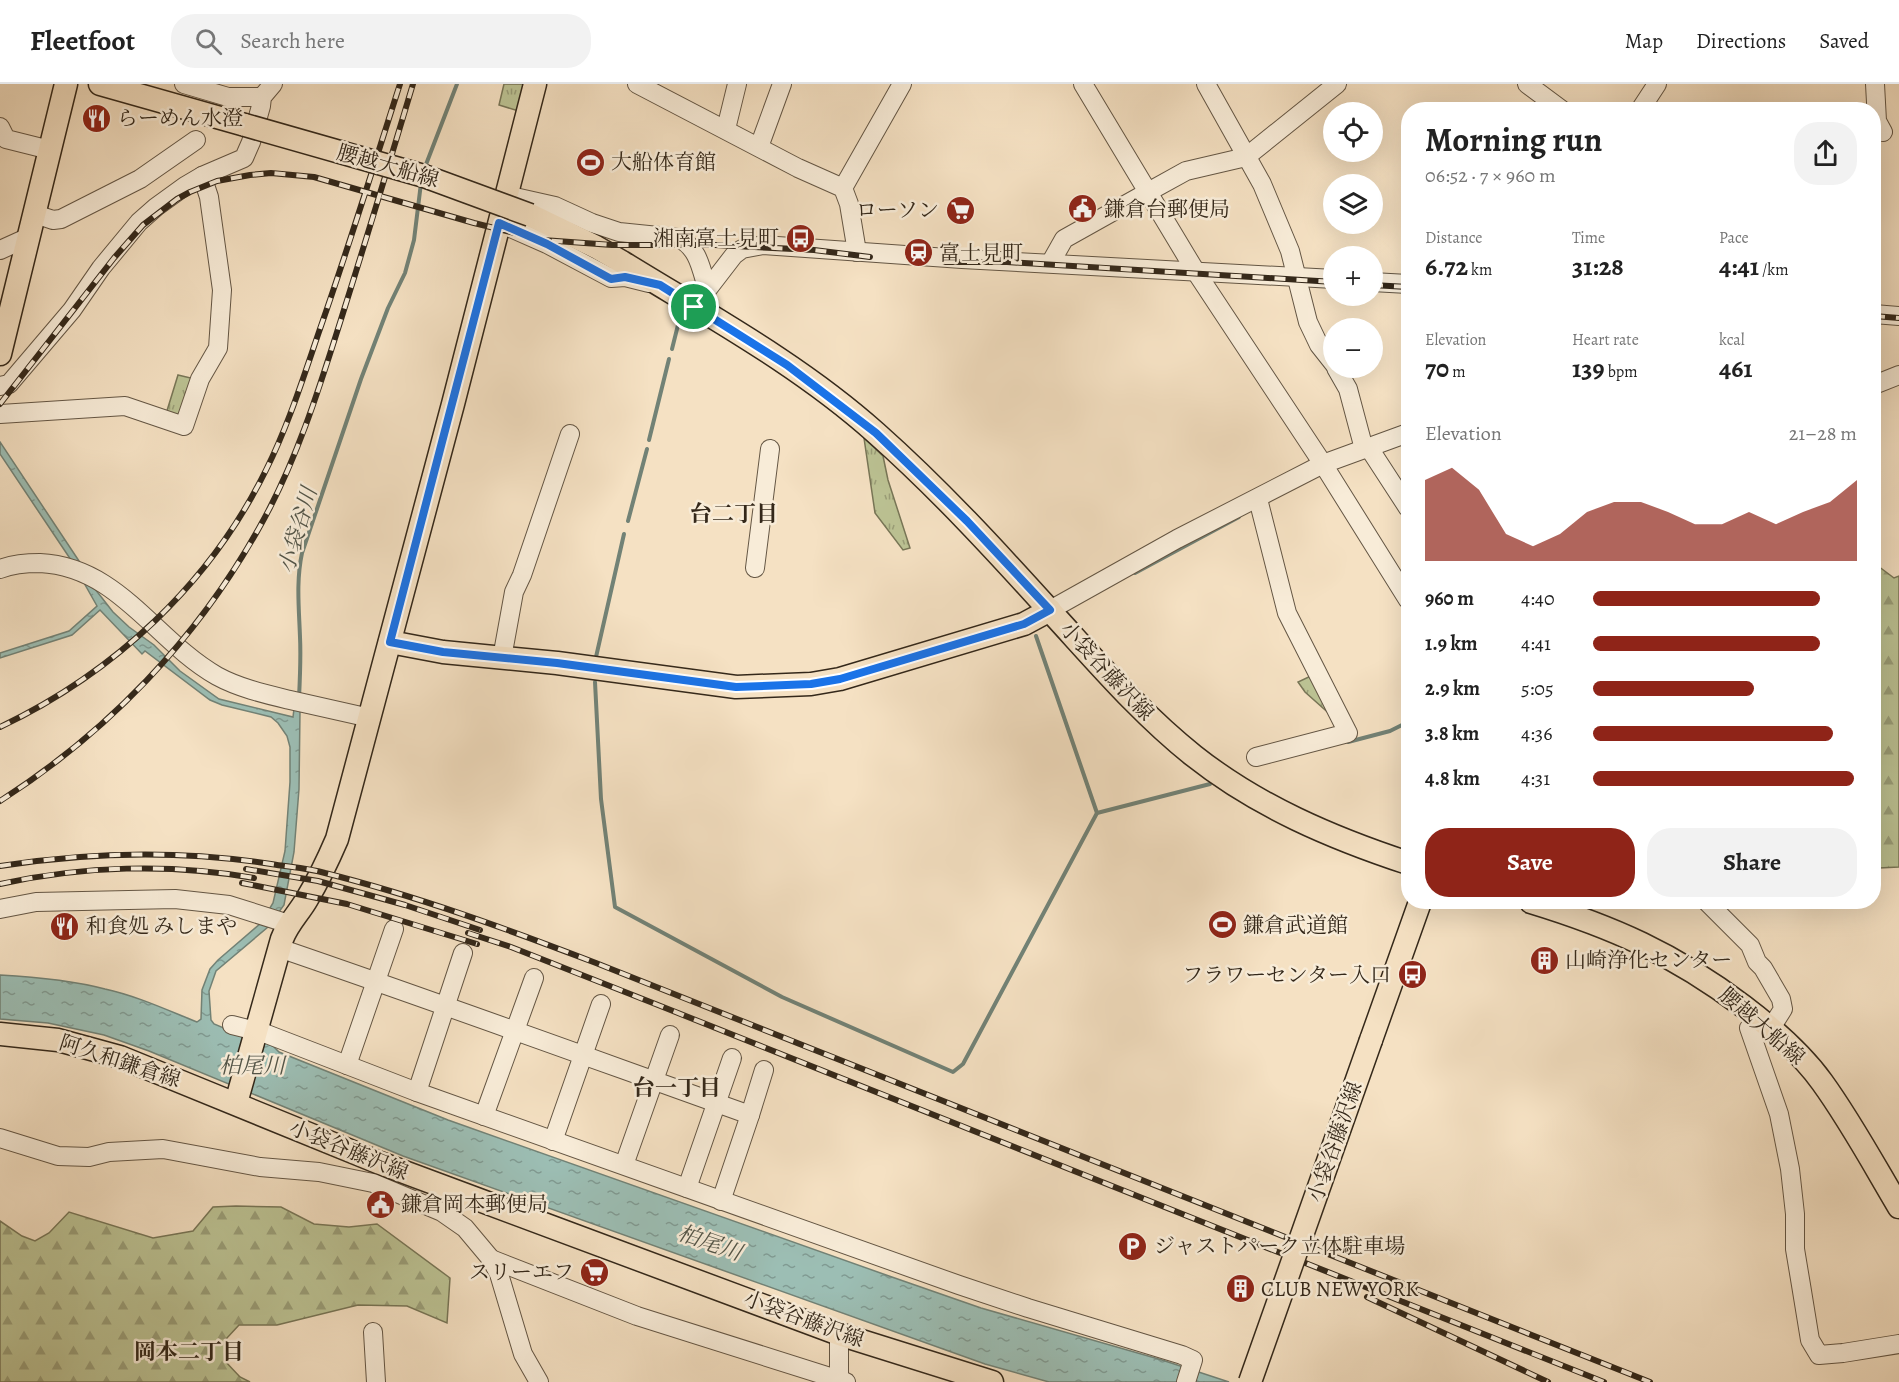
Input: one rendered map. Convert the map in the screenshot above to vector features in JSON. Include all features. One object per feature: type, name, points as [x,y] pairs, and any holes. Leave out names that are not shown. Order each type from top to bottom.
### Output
[{"type":"main road","points":[[0,354],[66,84]]},
{"type":"main road","name":"腰越大船線","points":[[100,84],[424,176],[530,215],[596,247],[694,307]]},
{"type":"main road","points":[[236,1103],[279,948],[276,919],[305,902],[323,872],[337,839],[535,84]]},
{"type":"main road","points":[[694,307],[787,365],[876,433],[967,521],[1050,610]]},
{"type":"main road","name":"小袋谷藤沢線","points":[[390,642],[443,652],[726,686],[811,684],[840,679],[1024,624],[1050,610],[1118,686],[1194,756],[1232,783],[1303,823],[1358,847],[1401,861]]},
{"type":"main road","name":"小袋谷藤沢線","points":[[1250,1382],[1418,909]]},
{"type":"main road","name":"腰越大船線","points":[[1555,909],[1647,945],[1690,968],[1764,1023],[1800,1055],[1822,1081],[1899,1207]]},
{"type":"main road","name":"阿久和鎌倉線","points":[[0,1034],[58,1040],[90,1047],[155,1070],[236,1103]]},
{"type":"main road","name":"小袋谷藤沢線","points":[[236,1103],[360,1156],[840,1334],[992,1382]]},
{"type":"street","points":[[184,84],[228,97],[268,90]]},
{"type":"street","points":[[637,84],[843,189],[849,204],[858,252]]},
{"type":"street","points":[[726,129],[737,84]]},
{"type":"street","points":[[759,147],[782,84]]},
{"type":"street","points":[[843,189],[902,84]]},
{"type":"street","points":[[1083,84],[1196,272],[1323,464],[1401,589]]},
{"type":"street","points":[[1206,84],[1262,184],[1290,251],[1308,322],[1323,350]]},
{"type":"street","points":[[1311,106],[1319,84]]},
{"type":"street","points":[[1051,262],[1064,239],[1186,171],[1246,157],[1337,84]]},
{"type":"street","points":[[1527,84],[1551,102]]},
{"type":"street","points":[[1645,102],[1657,84]]},
{"type":"street","points":[[1875,84],[1876,102]]},
{"type":"street","points":[[0,386],[9,384],[72,310],[119,245],[139,222],[156,207],[202,176],[244,158],[268,90]]},
{"type":"street","points":[[0,127],[6,139],[50,150]]},
{"type":"street","points":[[35,214],[53,220],[61,219],[140,179],[196,140]]},
{"type":"street","points":[[0,414],[125,406],[184,426],[200,379],[218,348],[222,290],[208,197],[202,176]]},
{"type":"street","points":[[506,195],[555,206],[592,223],[619,232],[672,237],[686,242],[699,261],[707,288]]},
{"type":"street","points":[[499,223],[547,244],[611,279],[625,277],[660,285]]},
{"type":"street","points":[[0,250],[29,237]]},
{"type":"street","points":[[694,307],[734,255],[742,249],[754,246],[1323,278]]},
{"type":"street","points":[[1383,283],[1401,284]]},
{"type":"street","points":[[1881,315],[1899,316]]},
{"type":"street","points":[[1881,382],[1899,375]]},
{"type":"street","points":[[1342,378],[1348,389],[1367,448],[1401,498]]},
{"type":"street","points":[[502,658],[513,592],[522,576],[570,434]]},
{"type":"street","points":[[1050,610],[1177,539],[1323,464],[1401,436]]},
{"type":"street","points":[[755,568],[770,449]]},
{"type":"street","points":[[1256,757],[1348,733],[1287,613],[1258,499]]},
{"type":"street","points":[[0,569],[9,565],[32,563],[58,565],[84,572],[133,605],[187,654],[216,675],[260,692],[370,718]]},
{"type":"street","points":[[0,909],[36,902],[175,899],[218,903],[276,919]]},
{"type":"street","points":[[1714,909],[1750,945],[1757,962],[1781,999],[1783,1009],[1764,1023],[1749,1028],[1779,1114],[1790,1169],[1796,1214],[1795,1249],[1810,1340],[1819,1355],[1899,1344]]},
{"type":"street","points":[[347,1065],[394,929]]},
{"type":"street","points":[[279,948],[446,1005],[581,1056],[750,1115]]},
{"type":"street","points":[[417,1092],[463,953]]},
{"type":"street","points":[[484,1116],[534,978]]},
{"type":"street","points":[[553,1141],[601,1004]]},
{"type":"street","points":[[232,1025],[276,1037],[417,1092],[959,1285],[1182,1355],[1193,1360],[1188,1376]]},
{"type":"street","points":[[624,1165],[670,1035]]},
{"type":"street","points":[[687,1188],[732,1058]]},
{"type":"street","points":[[721,1201],[764,1071]]},
{"type":"street","points":[[0,1138],[57,1156],[89,1157],[109,1152],[163,1149],[260,1167],[319,1172],[373,1183],[442,1212],[465,1228],[491,1259],[499,1274],[523,1354],[539,1382]]},
{"type":"street","points":[[356,1179],[360,1156]]},
{"type":"street","points":[[491,1259],[637,1316],[842,1380],[840,1334]]},
{"type":"street","points":[[374,1332],[376,1382]]},
{"type":"green space","points":[[504,84],[527,84],[522,112],[499,105]]},
{"type":"green space","points":[[178,375],[195,379],[185,417],[166,414]]},
{"type":"green space","points":[[864,438],[883,456],[888,480],[910,548],[903,550],[875,513]]},
{"type":"green space","points":[[1881,568],[1894,578],[1899,576],[1899,867],[1881,868]]},
{"type":"green space","points":[[1315,674],[1342,725],[1305,692],[1298,682]]},
{"type":"green space","points":[[213,1207],[281,1207],[314,1224],[349,1227],[377,1224],[450,1278],[447,1323],[407,1306],[358,1305],[277,1325],[239,1325],[226,1339],[224,1360],[240,1377],[250,1382],[0,1382],[0,1221],[22,1236],[35,1241],[49,1233],[69,1212],[153,1238],[193,1231]]},
{"type":"water","name":"柏尾川","points":[[0,442],[81,564],[95,589],[113,612],[129,627],[154,645],[180,671],[219,699],[293,717],[294,709],[300,711],[299,789],[294,852],[284,905],[268,927],[216,971],[209,991],[211,1020],[214,1024],[238,1034],[243,1033],[273,1046],[279,1052],[448,1120],[889,1276],[981,1308],[1162,1360],[1229,1382],[1049,1382],[985,1364],[403,1156],[149,1051],[104,1035],[48,1023],[0,1019],[0,975],[53,979],[92,986],[140,999],[197,1022],[201,1019],[202,990],[210,969],[261,923],[273,903],[285,851],[290,747],[287,736],[271,717],[210,700],[145,651],[142,654],[100,610],[72,635],[0,658],[0,653],[69,631],[97,606],[71,560],[0,454]]},
{"type":"waterway","name":"小袋谷川","points":[[425,167],[457,84]]},
{"type":"waterway","name":"小袋谷川","points":[[299,698],[298,584],[302,553],[361,379],[388,308],[405,273],[414,240],[421,183]]},
{"type":"waterway","points":[[672,349],[680,317]]},
{"type":"waterway","points":[[649,440],[669,359]]},
{"type":"waterway","points":[[628,521],[647,449]]},
{"type":"waterway","points":[[1135,573],[1239,517]]},
{"type":"waterway","points":[[596,657],[624,534]]},
{"type":"waterway","points":[[1036,636],[1097,813]]},
{"type":"waterway","points":[[595,682],[601,799],[615,907],[782,997],[953,1072],[963,1064],[1097,813],[1210,784]]},
{"type":"waterway","points":[[1348,742],[1390,731],[1401,726]]},
{"type":"railway","points":[[0,727],[82,680],[155,621],[217,551],[243,512],[274,453],[296,399],[342,266],[400,84]]},
{"type":"railway","points":[[0,801],[77,745],[147,680],[208,608],[259,528],[285,476],[316,395],[413,84]]},
{"type":"railway","points":[[0,404],[114,258],[143,225],[190,192],[217,181],[250,175],[271,173],[314,177],[474,223],[543,240],[612,245],[715,245],[814,250],[870,257]]},
{"type":"railway","points":[[945,262],[1007,262],[1323,281]]},
{"type":"railway","points":[[1383,286],[1401,287]]},
{"type":"railway","points":[[1881,317],[1899,318]]},
{"type":"railway","points":[[0,866],[102,856],[203,856],[312,870],[428,903],[596,963],[1650,1382]]},
{"type":"railway","points":[[0,884],[63,873],[127,869],[191,870],[254,878]]},
{"type":"railway","points":[[246,869],[318,881],[405,905],[480,930]]},
{"type":"railway","points":[[242,883],[347,904],[477,944]]},
{"type":"railway","points":[[468,933],[511,947],[658,1005],[1604,1382]]},
{"type":"railway","points":[[1367,1297],[1548,1382]]},
{"type":"place","name":"らーめん水澄","points":[[96,118]]},
{"type":"place","name":"大船体育館","points":[[590,162]]},
{"type":"place","name":"鎌倉台郵便局","points":[[1083,209]]},
{"type":"place","name":"ローソン","points":[[960,210]]},
{"type":"place","name":"湘南富士見町","points":[[800,238]]},
{"type":"place","name":"富士見町","points":[[918,253]]},
{"type":"place","name":"鎌倉武道館","points":[[1222,925]]},
{"type":"place","name":"和食処 みしまや","points":[[65,926]]},
{"type":"place","name":"山崎浄化センター","points":[[1544,960]]},
{"type":"place","name":"フラワーセンター入口","points":[[1412,975]]},
{"type":"place","name":"鎌倉岡本郵便局","points":[[380,1204]]},
{"type":"place","name":"ジャストパーク立体駐車場","points":[[1133,1246]]},
{"type":"place","name":"スリーエフ","points":[[595,1272]]},
{"type":"place","name":"CLUB NEW YORK","points":[[1240,1289]]},
{"type":"district","name":"台二丁目","points":[[734,513]]},
{"type":"district","name":"台一丁目","points":[[677,1087]]},
{"type":"district","name":"岡本二丁目","points":[[189,1351]]},
{"type":"route","points":[[499,223],[547,244],[611,279],[625,277],[660,285],[694,307],[787,365],[876,433],[967,521],[1050,610],[1024,624],[840,679],[811,684],[736,687],[557,663],[443,652],[390,642],[499,223]]}]
